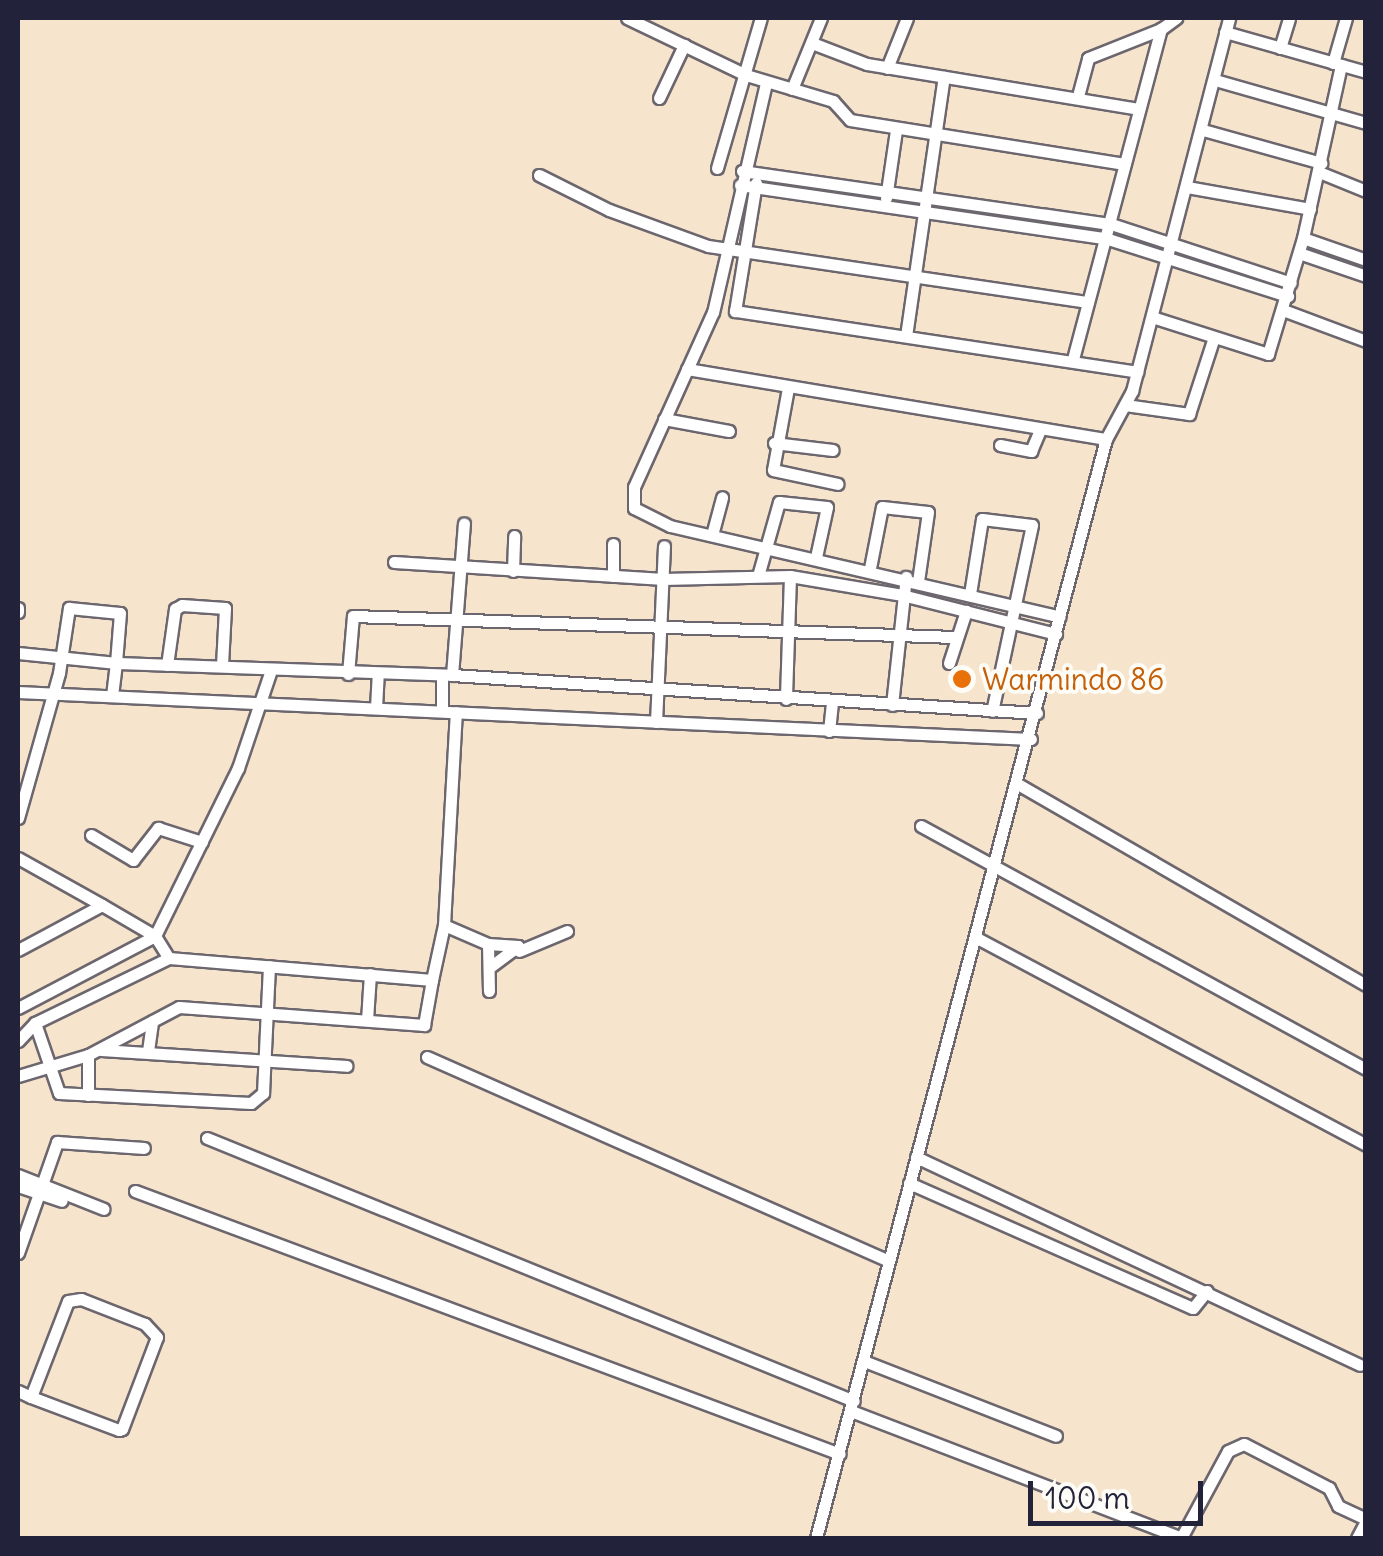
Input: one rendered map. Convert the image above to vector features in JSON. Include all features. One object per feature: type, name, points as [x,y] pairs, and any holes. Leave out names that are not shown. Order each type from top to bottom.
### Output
[{"type":"street","points":[[627,18],[650,22],[684,45],[763,82],[832,101],[850,120],[1125,164]]},
{"type":"street","points":[[717,168],[761,18]]},
{"type":"street","points":[[792,89],[821,18]]},
{"type":"street","points":[[886,68],[906,18]]},
{"type":"street","points":[[1078,96],[1088,58],[1161,29],[1176,18]]},
{"type":"street","points":[[816,1538],[1016,783],[1031,739],[1106,439],[1126,405],[1138,372],[1229,18]]},
{"type":"street","points":[[1280,48],[1289,18]]},
{"type":"street","points":[[1152,317],[1262,357],[1272,349],[1320,168],[1346,18]]},
{"type":"street","points":[[1073,360],[1161,29]]},
{"type":"street","points":[[1225,32],[1366,72]]},
{"type":"street","points":[[812,44],[886,68],[1138,108]]},
{"type":"street","points":[[660,98],[684,45]]},
{"type":"street","points":[[906,336],[944,77]]},
{"type":"street","points":[[1215,80],[1332,109],[1366,123]]},
{"type":"street","points":[[763,82],[740,185],[733,251],[734,311],[1138,372]]},
{"type":"street","points":[[886,201],[896,130]]},
{"type":"street","points":[[1202,130],[1320,168],[1366,190]]},
{"type":"street","points":[[742,171],[756,181]]},
{"type":"street","points":[[539,175],[609,210],[708,246],[1088,302]]},
{"type":"street","points":[[756,181],[687,369],[634,487],[634,508],[652,521],[763,550],[870,568],[966,611],[1056,634]]},
{"type":"street","points":[[740,185],[756,181],[927,206],[1111,224],[1288,296]]},
{"type":"street","points":[[1187,187],[1310,210]]},
{"type":"street","points":[[927,206],[1170,250]]},
{"type":"street","points":[[1303,238],[1366,260]]},
{"type":"street","points":[[1299,253],[1366,276]]},
{"type":"street","points":[[1210,266],[1291,283]]},
{"type":"street","points":[[1283,310],[1366,341]]},
{"type":"street","points":[[1126,405],[1190,414],[1213,340]]},
{"type":"street","points":[[687,369],[1106,439]]},
{"type":"street","points":[[788,388],[774,443],[776,473],[838,484]]},
{"type":"street","points":[[664,419],[730,431]]},
{"type":"street","points":[[1000,445],[1030,451],[1040,430]]},
{"type":"street","points":[[774,443],[834,450]]},
{"type":"street","points":[[712,535],[722,497]]},
{"type":"street","points":[[758,576],[780,502],[824,505],[828,511],[816,558]]},
{"type":"street","points":[[870,568],[882,508],[928,512],[895,636],[892,705]]},
{"type":"street","points":[[970,594],[982,519],[1032,525],[1015,623],[992,711]]},
{"type":"street","points":[[18,1076],[54,1069],[179,1007],[424,1026],[444,924],[448,675],[464,523]]},
{"type":"street","points":[[513,570],[514,536]]},
{"type":"street","points":[[612,576],[614,544]]},
{"type":"street","points":[[656,722],[654,690],[664,546]]},
{"type":"street","points":[[394,562],[663,579],[790,576],[907,585],[970,594],[1060,617]]},
{"type":"street","points":[[786,698],[790,576]]},
{"type":"street","points":[[168,664],[176,610],[182,605],[225,608],[222,666]]},
{"type":"street","points":[[18,818],[63,656],[66,610],[116,611],[121,615],[112,695]]},
{"type":"street","points":[[949,663],[954,637],[966,611]]},
{"type":"street","points":[[348,674],[353,616],[954,637]]},
{"type":"street","points":[[18,653],[116,663],[448,675],[1036,713]]},
{"type":"street","points":[[18,1042],[35,1023],[162,946],[202,842],[264,701],[271,670]]},
{"type":"street","points":[[376,708],[378,674]]},
{"type":"street","points":[[18,692],[1031,739]]},
{"type":"street","points":[[829,731],[832,702]]},
{"type":"street","points":[[1016,783],[1366,985]]},
{"type":"street","points":[[920,826],[995,862],[1366,1070]]},
{"type":"street","points":[[91,835],[133,860],[160,828],[202,842]]},
{"type":"street","points":[[18,858],[102,905],[162,946],[270,966],[432,980]]},
{"type":"street","points":[[18,950],[102,905]]},
{"type":"street","points":[[444,924],[488,944],[520,951]]},
{"type":"street","points":[[492,966],[568,932]]},
{"type":"street","points":[[975,937],[1366,1145]]},
{"type":"street","points":[[488,944],[492,966],[489,991]]},
{"type":"street","points":[[18,1008],[162,946]]},
{"type":"street","points":[[35,1023],[54,1069],[59,1093],[252,1104],[263,1094],[270,966]]},
{"type":"street","points":[[367,1020],[370,974]]},
{"type":"street","points":[[148,1051],[152,1020]]},
{"type":"street","points":[[93,1052],[148,1051],[346,1066]]},
{"type":"street","points":[[88,1094],[93,1052]]},
{"type":"street","points":[[427,1057],[890,1260]]},
{"type":"street","points":[[208,1138],[1179,1537],[1228,1451],[1244,1444],[1329,1488],[1338,1506],[1366,1520],[1357,1538]]},
{"type":"street","points":[[18,1254],[57,1142],[144,1148]]},
{"type":"street","points":[[916,1157],[1360,1365]]},
{"type":"street","points":[[18,1175],[40,1188],[100,1210]]},
{"type":"street","points":[[909,1183],[1193,1308],[1206,1291]]},
{"type":"street","points":[[18,1186],[40,1188]]},
{"type":"street","points":[[135,1191],[840,1454]]},
{"type":"street","points":[[989,1218],[1002,1194]]},
{"type":"street","points":[[18,1391],[122,1429],[157,1336],[146,1324],[81,1299],[68,1300],[32,1396]]},
{"type":"street","points":[[864,1362],[1056,1436]]},
{"type":"place","name":"Warmindo 86","points":[[962,679]]}]
